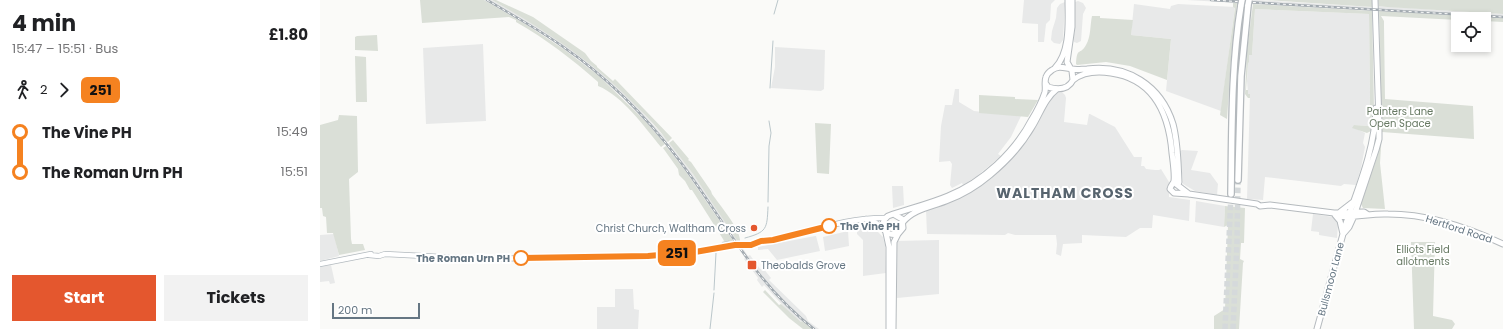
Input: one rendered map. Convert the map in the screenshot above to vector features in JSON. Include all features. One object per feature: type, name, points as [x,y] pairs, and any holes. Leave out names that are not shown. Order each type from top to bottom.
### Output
[{"type":"highway","points":[[1231,194],[1234,70],[1241,2]]},
{"type":"highway","points":[[1238,180],[1240,86],[1249,2]]},
{"type":"main road","points":[[1352,215],[1359,202],[1379,138],[1375,0]]},
{"type":"main road","points":[[320,264],[369,255],[379,256],[383,254],[439,257],[509,258],[655,256],[721,249],[735,245],[751,245],[761,241],[773,240],[817,229],[866,219],[886,218],[890,215],[895,215],[956,193],[982,176],[1000,161],[1018,141],[1030,123],[1044,96],[1046,76],[1060,63],[1064,56],[1070,1]]},
{"type":"main road","points":[[1070,1],[1072,27],[1067,60],[1073,75],[1073,80]]},
{"type":"main road","points":[[1054,69],[1064,67],[1070,69],[1100,68],[1126,72],[1142,80],[1158,95],[1169,114],[1173,126],[1178,158],[1179,182],[1177,185]]},
{"type":"main road","points":[[1046,84],[1048,87],[1057,89],[1067,87],[1080,75],[1102,72],[1112,73],[1138,83],[1154,97],[1164,114],[1170,132],[1174,181],[1177,185],[1180,190],[1177,193],[1174,193],[1171,190],[1170,186],[1177,185],[1188,191],[1189,194]]},
{"type":"main road","points":[[1352,215],[1353,202],[1359,187],[1373,133],[1377,79]]},
{"type":"main road","points":[[903,222],[914,212],[946,202],[964,193],[992,174],[1018,148],[1032,127],[1049,96],[1057,89]]},
{"type":"main road","points":[[1368,136],[1373,133]]},
{"type":"main road","name":"Hertford Road","points":[[1177,193],[1257,204],[1260,206],[1270,205],[1337,214],[1352,215],[1366,213],[1427,217],[1468,230],[1503,244]]},
{"type":"main road","points":[[1344,232],[1337,214],[1353,202]]},
{"type":"main road","points":[[1359,202],[1360,207],[1366,213]]},
{"type":"main road","points":[[893,329],[894,242],[903,228],[903,222],[900,217],[895,215]]},
{"type":"main road","name":"Bullsmoor Lane","points":[[1317,329],[1345,226],[1352,215]]},
{"type":"main road","points":[[886,218],[884,222],[889,246],[889,329]]},
{"type":"main road","points":[[866,219],[876,223],[892,235],[898,234]]},
{"type":"shaded area","points":[[484,0],[492,0],[524,18],[585,59],[634,103],[668,141],[665,144],[623,98],[580,60],[538,31]]},
{"type":"shaded area","points":[[1024,0],[1055,0],[1051,4],[1050,20],[1046,24],[1044,42],[1038,42],[1038,24],[1022,23]]},
{"type":"shaded area","points":[[1187,0],[1257,0],[1372,7],[1372,0],[1385,0],[1379,6],[1472,12],[1451,12],[1451,15],[1379,11],[1379,13],[1372,13],[1372,11]]},
{"type":"shaded area","points":[[1078,1],[1083,3],[1086,8],[1083,14],[1081,41],[1077,43],[1074,42],[1073,39],[1075,30],[1075,2]]},
{"type":"shaded area","points":[[1065,2],[1063,40],[1060,44],[1054,43],[1051,40],[1057,8],[1060,4]]},
{"type":"shaded area","points":[[1134,4],[1170,9],[1171,6],[1178,4],[1235,7],[1221,111],[1166,91],[1171,39],[1131,35]]},
{"type":"shaded area","points":[[1255,9],[1369,14],[1369,126],[1354,125],[1357,129],[1365,133],[1363,143],[1365,147],[1356,185],[1344,184],[1341,186],[1265,177],[1263,200],[1247,199],[1250,95],[1248,94],[1247,81],[1249,55],[1252,55]]},
{"type":"shaded area","points":[[1491,13],[1503,14],[1503,18],[1491,17]]},
{"type":"shaded area","points":[[483,44],[486,121],[426,124],[423,48]]},
{"type":"shaded area","points":[[775,47],[825,50],[824,89],[821,91],[771,88],[775,67]]},
{"type":"shaded area","points":[[955,89],[959,89],[959,102],[974,111],[1021,116],[1011,137],[998,154],[1001,156],[977,176],[963,185],[962,183],[952,188],[950,185],[952,164],[950,161],[939,162],[941,126],[945,105],[952,105]]},
{"type":"shaded area","points":[[1057,92],[1062,92],[1066,98],[1064,122],[1087,125],[1090,114],[1115,127],[1134,157],[1142,157],[1141,166],[1144,166],[1146,169],[1161,169],[1169,182],[1169,197],[1190,200],[1189,221],[1153,215],[1152,228],[1140,228],[1126,237],[1082,235],[1082,243],[1063,244],[1061,256],[1056,254],[1056,235],[1015,235],[1008,233],[1005,235],[927,234],[926,210],[956,200],[984,183],[1010,160],[1029,139],[1050,99]]},
{"type":"shaded area","points":[[669,143],[693,174],[748,256],[750,255],[760,269],[763,268],[771,278],[769,280],[806,316],[808,321],[819,329],[813,329],[802,321],[801,322],[787,310],[764,285],[762,287],[757,280],[758,278],[744,259],[745,258],[684,169],[666,146]]},
{"type":"shaded area","points":[[1180,151],[1198,151],[1191,170],[1210,173],[1218,184],[1217,195],[1195,191],[1183,184]]},
{"type":"shaded area","points":[[892,186],[903,186],[904,205],[893,208]]},
{"type":"shaded area","points":[[1196,201],[1225,206],[1224,227],[1195,222]]},
{"type":"shaded area","points":[[1313,214],[1333,217],[1338,224],[1337,238],[1319,235],[1319,232],[1311,231]]},
{"type":"shaded area","points":[[866,224],[872,226],[883,237],[885,245],[886,273],[863,276],[863,240],[857,234],[857,226]]},
{"type":"shaded area","points":[[848,231],[849,246],[825,251],[823,237]]},
{"type":"shaded area","points":[[334,234],[339,256],[320,261],[320,235]]},
{"type":"shaded area","points":[[816,236],[820,251],[777,260],[768,249],[758,250],[758,247]]},
{"type":"shaded area","points":[[939,240],[939,294],[897,298],[896,241]]},
{"type":"shaded area","points":[[331,265],[335,283],[330,284],[329,281],[320,282],[320,267]]},
{"type":"shaded area","points":[[615,289],[633,289],[634,309],[639,310],[638,329],[597,329],[597,307],[615,307]]},
{"type":"green space","points":[[420,0],[484,0],[527,25],[565,50],[599,76],[645,121],[665,144],[661,147],[624,104],[616,97],[598,86],[598,82],[578,65],[548,42],[516,22],[516,20],[509,17],[422,23]]},
{"type":"green space","points":[[492,0],[496,0],[533,17],[585,53],[597,67],[613,81],[615,79],[672,138],[668,142],[621,91],[569,48]]},
{"type":"green space","points":[[1265,0],[1372,0],[1372,7]]},
{"type":"green space","points":[[1378,0],[1503,0],[1503,14],[1491,13],[1491,12],[1379,6]]},
{"type":"green space","points":[[1233,3],[1237,3],[1227,119],[1220,115],[1235,8],[1233,7]]},
{"type":"green space","points":[[1253,4],[1372,11],[1374,108],[1371,131],[1367,133],[1352,128],[1354,125],[1369,126],[1369,14],[1255,9],[1252,55],[1249,55],[1248,63],[1246,90],[1248,90],[1248,94],[1250,94],[1250,98],[1248,98],[1245,94],[1247,50]]},
{"type":"green space","name":"Painters Lane Open Space","points":[[1379,11],[1451,15],[1451,20],[1381,16],[1384,21],[1385,99],[1473,106],[1474,139],[1382,132],[1380,163],[1385,209],[1363,208],[1361,204],[1378,154],[1380,142],[1381,103]]},
{"type":"green space","points":[[1092,16],[1100,16],[1100,18],[1133,20],[1131,35],[1171,39],[1167,80],[1130,66],[1106,62],[1077,65],[1077,55],[1088,42]]},
{"type":"green space","name":"Painters Lane Open Space","points":[[1491,17],[1503,18],[1503,22],[1491,21]]},
{"type":"green space","points":[[377,35],[378,51],[355,50],[355,37]]},
{"type":"green space","points":[[355,56],[366,57],[367,102],[356,102]]},
{"type":"green space","points":[[979,95],[1038,100],[1028,117],[979,113]]},
{"type":"green space","points":[[339,115],[357,116],[358,172],[349,179],[351,239],[352,244],[363,244],[365,250],[339,255],[333,233],[327,233],[326,217],[323,216],[322,208],[320,208],[320,125],[338,120]]},
{"type":"green space","points":[[815,123],[831,124],[829,174],[817,173]]},
{"type":"green space","points":[[673,140],[689,159],[688,160],[691,162],[729,217],[737,230],[740,241],[738,242],[693,174],[669,143]]},
{"type":"green space","points":[[666,146],[684,169],[734,242],[722,244],[724,241],[723,239],[692,190],[690,190],[685,181],[679,175],[678,169],[663,148]]},
{"type":"green space","points":[[1225,206],[1245,208],[1244,243],[1241,243],[1240,259],[1244,261],[1239,329],[1214,329],[1214,316],[1225,309],[1228,225],[1224,227]]},
{"type":"green space","name":"Elliots Field allotments","points":[[1411,242],[1435,242],[1433,316],[1452,320],[1455,324],[1452,329],[1414,329]]},
{"type":"green space","points":[[765,290],[779,305],[781,304],[801,322],[802,321],[813,329],[803,329],[789,318],[763,292]]},
{"type":"waterway","points":[[774,14],[778,0]]},
{"type":"waterway","points":[[770,88],[773,41]]},
{"type":"waterway","points":[[768,202],[769,146],[771,133],[769,121]]},
{"type":"waterway","points":[[745,238],[758,234],[762,231],[766,225],[768,207]]},
{"type":"waterway","points":[[722,243],[729,241]]},
{"type":"waterway","points":[[714,290],[716,253]]},
{"type":"waterway","points":[[710,329],[714,293]]},
{"type":"tunnel","points":[[1233,329],[1238,180]]},
{"type":"tunnel","points":[[1225,329],[1231,194]]},
{"type":"railway","points":[[487,0],[534,28],[579,58],[625,98],[653,128],[679,160],[756,270],[793,311],[814,329]]},
{"type":"railway","points":[[1211,0],[1503,17]]},
{"type":"bus line","name":"251","points":[[521,258],[648,256],[695,252],[721,249],[735,245],[751,245],[761,241],[773,240],[829,226]]},
{"type":"place","name":"The Vine PH","points":[[829,226]]},
{"type":"place","name":"Christ Church, Waltham Cross","points":[[754,228]]},
{"type":"place","name":"The Roman Urn PH","points":[[521,258]]},
{"type":"place","name":"Theobalds Grove","points":[[752,265]]},
{"type":"district","name":"WALTHAM CROSS","points":[[1065,193]]}]
